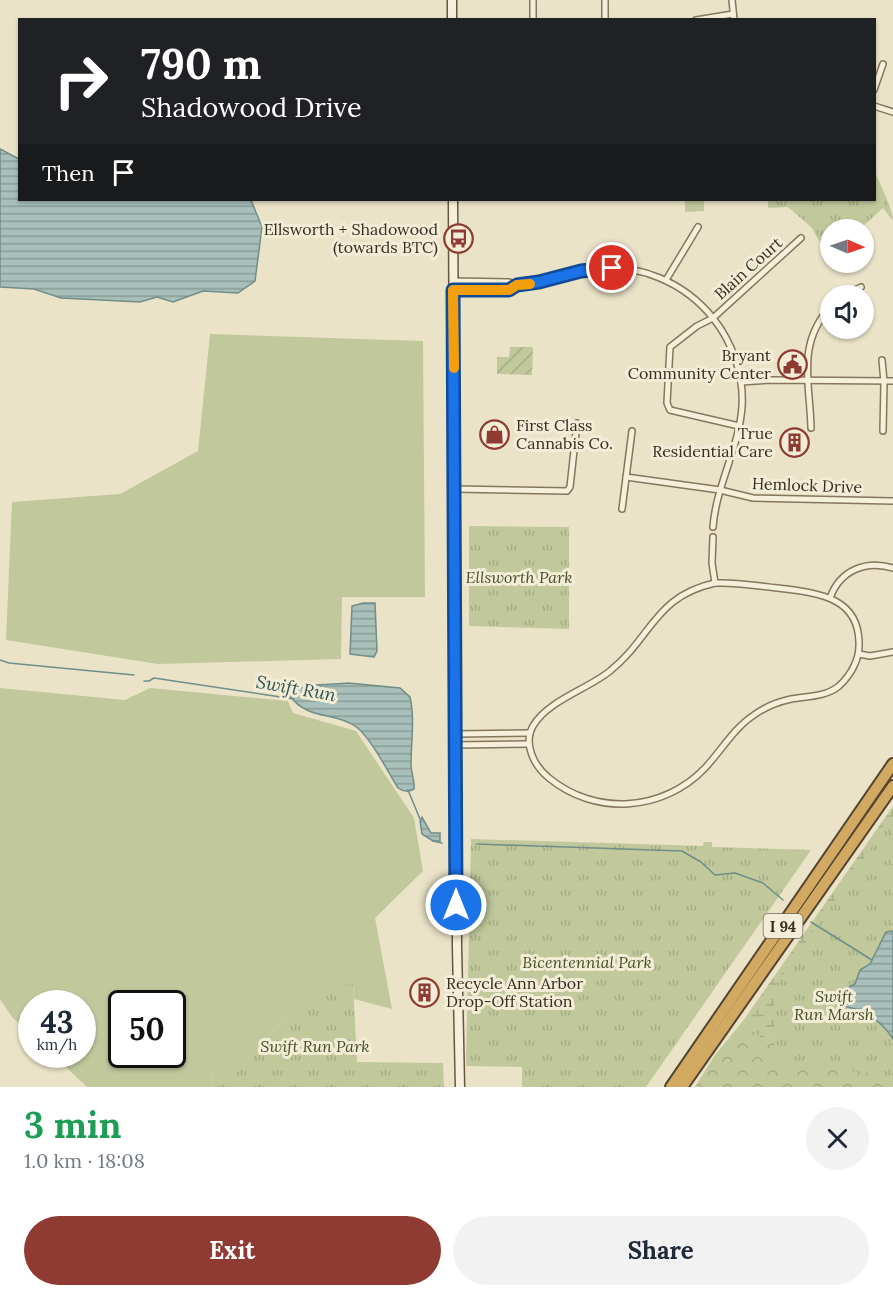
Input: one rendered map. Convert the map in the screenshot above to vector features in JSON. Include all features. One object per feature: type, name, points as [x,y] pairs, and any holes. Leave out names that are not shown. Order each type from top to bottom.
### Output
[{"type":"highway","name":"I 94","points":[[671,1087],[893,764]]},
{"type":"highway","name":"I 94","points":[[682,1087],[893,786]]},
{"type":"main road","points":[[452,0],[452,18]]},
{"type":"main road","points":[[453,201],[456,946],[460,1087]]},
{"type":"street","points":[[533,0],[533,18]]},
{"type":"street","points":[[604,18],[605,0]]},
{"type":"street","points":[[732,0],[733,17]]},
{"type":"street","points":[[876,84],[883,64]]},
{"type":"street","points":[[876,107],[893,112]]},
{"type":"street","points":[[666,280],[698,227]]},
{"type":"street","name":"Blain Court","points":[[739,426],[674,412],[668,407],[670,347],[697,326],[712,318],[801,238]]},
{"type":"street","points":[[453,286],[509,290],[517,285],[602,268],[633,270],[666,280],[689,294],[712,318],[731,349],[741,382],[742,409],[739,426],[720,490],[713,527]]},
{"type":"street","points":[[811,428],[807,380],[808,355],[812,335],[820,320]]},
{"type":"street","points":[[882,360],[883,431]]},
{"type":"street","points":[[741,382],[771,380],[893,381]]},
{"type":"street","points":[[454,489],[567,491],[570,487],[578,423]]},
{"type":"street","points":[[622,509],[632,431]]},
{"type":"street","name":"Hemlock Drive","points":[[626,477],[760,498],[893,501]]},
{"type":"street","points":[[713,537],[712,563],[715,583]]},
{"type":"street","points":[[830,598],[838,581],[858,568],[871,565],[893,568]]},
{"type":"street","points":[[715,583],[748,584],[814,593],[830,598],[840,603],[854,620],[859,636],[859,654],[848,676],[836,688],[775,703],[762,709],[747,719],[713,760],[691,781],[671,793],[651,800],[621,805],[604,804],[576,795],[558,785],[541,772],[535,763],[530,744],[533,725],[546,711],[612,670],[668,605],[692,590],[715,583]]},
{"type":"street","points":[[859,654],[870,656],[893,652]]},
{"type":"street","points":[[455,734],[530,733]]},
{"type":"street","points":[[455,745],[530,744]]},
{"type":"green space","points":[[876,174],[889,203],[893,221],[883,208],[871,219],[820,219],[820,243],[812,228],[788,207],[768,208],[768,201],[876,201]]},
{"type":"green space","points":[[685,201],[704,201],[704,211],[685,212]]},
{"type":"green space","points":[[210,334],[423,341],[425,597],[342,597],[341,659],[158,664],[6,640],[12,502],[120,494],[198,451]]},
{"type":"green space","points":[[510,347],[533,347],[532,375],[497,374],[497,357],[509,357]]},
{"type":"green space","name":"Ellsworth Park","points":[[469,526],[569,527],[569,629],[469,626]]},
{"type":"green space","points":[[0,688],[125,700],[150,688],[288,701],[293,713],[356,731],[414,818],[423,871],[375,918],[392,1009],[354,999],[353,984],[294,1006],[238,1072],[211,1072],[212,1087],[87,1087],[67,1068],[96,1068],[96,990],[18,990],[18,1023],[0,999]]},
{"type":"green space","points":[[893,806],[893,931],[805,1014],[762,1039],[743,1021]]},
{"type":"green space","name":"Swift Run Marsh","points":[[893,816],[893,1076],[831,1069],[775,1068],[774,988]]},
{"type":"green space","name":"Bicentennial Park","points":[[471,839],[703,846],[704,842],[712,842],[712,847],[811,850],[646,1087],[522,1087],[522,1067],[466,1066]]},
{"type":"green space","name":"Swift Run Park","points":[[353,984],[357,1062],[443,1063],[444,1087],[212,1087],[211,1072],[238,1072],[294,1006],[311,993],[332,986]]},
{"type":"green space","points":[[805,1014],[893,1050],[893,1087],[695,1087],[715,1055],[743,1021],[762,1039]]},
{"type":"water","points":[[0,149],[18,158],[18,201],[251,201],[262,227],[255,281],[238,293],[203,291],[173,302],[157,297],[140,302],[61,298],[34,289],[0,287]]},
{"type":"water","points":[[375,603],[377,651],[374,657],[350,654],[352,606]]},
{"type":"water","points":[[348,683],[400,688],[410,697],[413,722],[411,765],[414,789],[406,791],[398,788],[373,746],[355,726],[338,718],[304,709],[289,695],[309,686]]},
{"type":"water","points":[[422,817],[431,833],[440,833],[440,841],[433,841],[422,834],[420,821]]},
{"type":"water","points":[[893,931],[893,1039],[876,1020],[861,1011],[843,1006],[832,996],[855,984],[860,970],[870,964],[886,932]]},
{"type":"waterway","name":"Swift Run","points":[[0,660],[9,663],[134,675]]},
{"type":"waterway","name":"Swift Run","points":[[144,681],[154,678],[294,699]]},
{"type":"waterway","name":"Swift Run","points":[[408,790],[420,819]]},
{"type":"waterway","name":"Swift Run","points":[[433,841],[442,843]]},
{"type":"waterway","name":"Swift Run","points":[[477,844],[682,851],[701,862],[715,875],[735,873],[763,883],[783,900]]},
{"type":"waterway","name":"Swift Run","points":[[811,922],[872,960]]},
{"type":"slow traffic","points":[[454,368],[453,290],[509,290],[517,285],[530,284]]},
{"type":"place","name":"Ellsworth + Shadowood (towards BTC)","points":[[459,238]]},
{"type":"place","name":"Bryant Community Center","points":[[792,364]]},
{"type":"place","name":"First Class Cannabis Co.","points":[[495,434]]},
{"type":"place","name":"True Residential Care","points":[[794,442]]},
{"type":"place","name":"Recycle Ann Arbor Drop-Off Station","points":[[425,992]]},
{"type":"route","points":[[456,905],[453,290],[509,290],[517,285],[530,284],[581,271],[612,268]]}]
